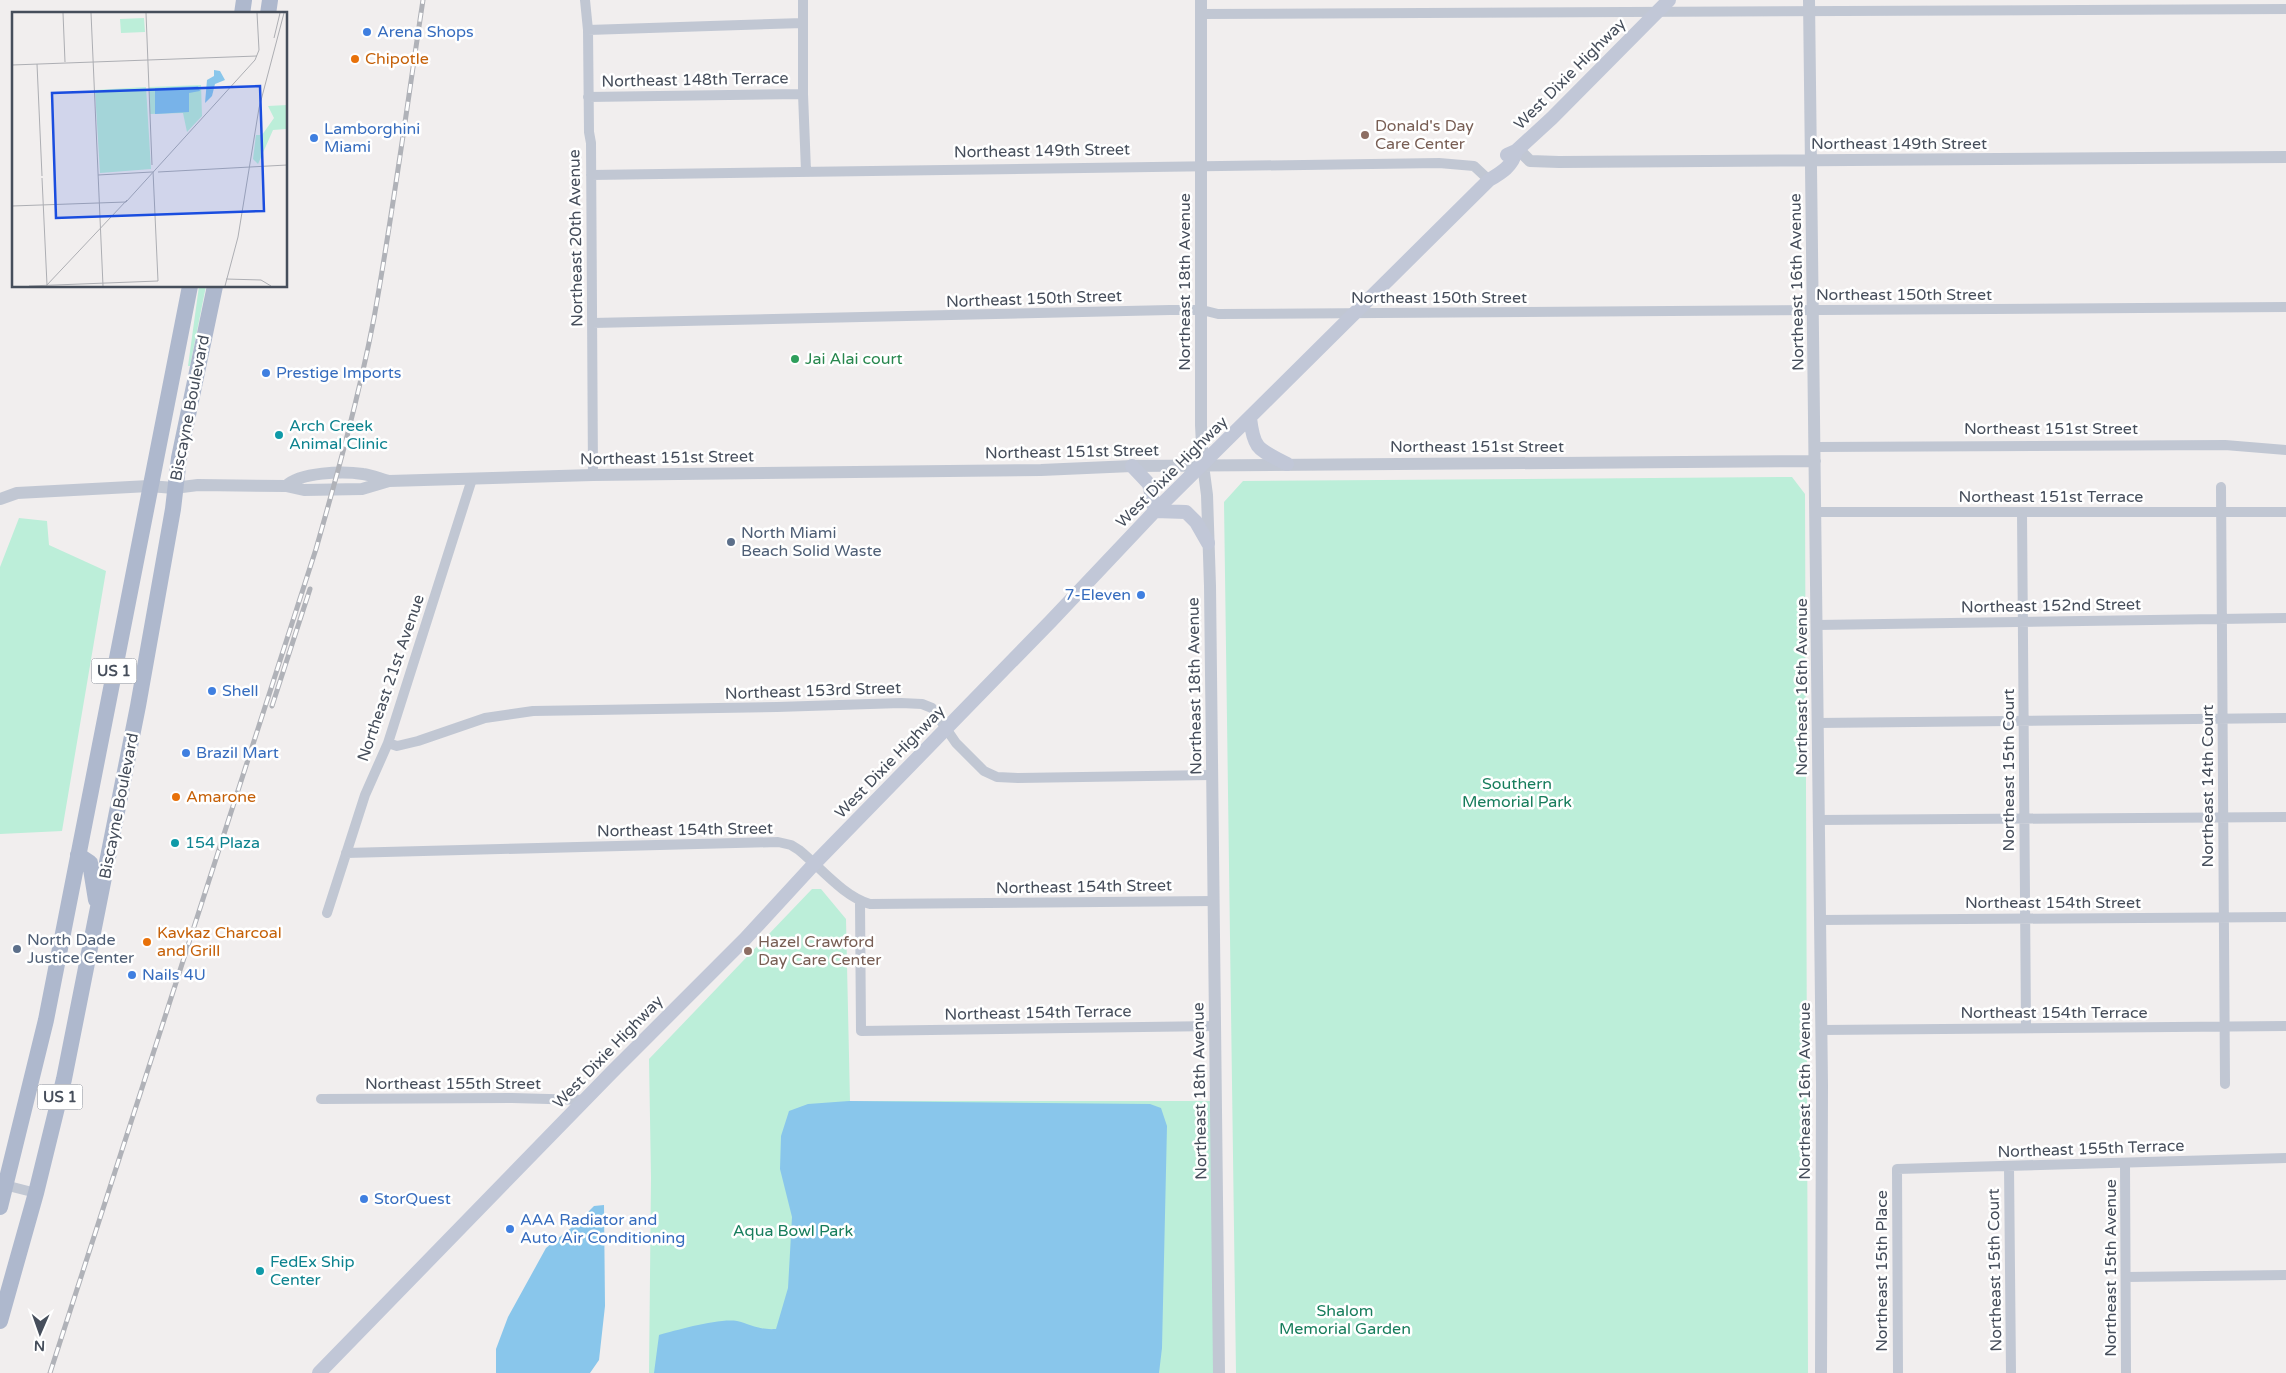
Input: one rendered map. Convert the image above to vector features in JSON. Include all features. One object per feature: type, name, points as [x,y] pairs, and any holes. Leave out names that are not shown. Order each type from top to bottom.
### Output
[{"type":"main road","name":"West Dixie Highway","points":[[319,1373],[745,939],[815,863],[1155,511],[1489,180],[1499,176],[1514,159],[1517,150],[1669,0]]},
{"type":"main road","name":"Biscayne Boulevard","points":[[0,1207],[3,1185],[46,1020],[149,486],[190,288]]},
{"type":"main road","name":"Biscayne Boulevard","points":[[0,1321],[36,1193],[63,1084],[98,914],[172,519],[174,488],[215,288]]},
{"type":"main road","points":[[1250,418],[1252,437],[1256,446],[1287,464]]},
{"type":"main road","points":[[1132,466],[1149,484],[1155,511],[1186,512],[1196,522],[1208,543]]},
{"type":"main road","points":[[78,855],[90,862],[98,914]]},
{"type":"street","name":"Northeast 20th Avenue","points":[[585,0],[588,30],[591,175],[593,475]]},
{"type":"street","points":[[803,0],[803,94],[806,171]]},
{"type":"street","name":"Northeast 18th Avenue","points":[[1200,0],[1202,465],[1207,495],[1208,543],[1216,1026],[1219,1373]]},
{"type":"street","points":[[1200,14],[1656,14],[1809,6],[2286,9]]},
{"type":"street","name":"Northeast 16th Avenue","points":[[1809,6],[1812,310],[1817,512],[1817,723],[1822,1030],[1821,1373]]},
{"type":"street","points":[[588,30],[803,23]]},
{"type":"street","name":"Northeast 148th Terrace","points":[[588,97],[803,94]]},
{"type":"street","name":"Northeast 149th Street","points":[[1517,150],[1530,161],[1550,162],[2286,157]]},
{"type":"street","name":"Northeast 149th Street","points":[[591,175],[1439,163],[1474,166],[1489,180]]},
{"type":"street","name":"Northeast 150th Street","points":[[592,322],[1202,310],[1218,314],[1355,314],[2286,307]]},
{"type":"street","name":"Northeast 151st Street","points":[[1816,447],[2225,445],[2286,450]]},
{"type":"street","name":"Northeast 151st Street","points":[[0,499],[17,493],[149,486],[174,488],[198,485],[286,486],[293,479],[308,475],[362,474],[389,481],[593,475],[1041,470],[1202,465],[1816,461]]},
{"type":"street","name":"Northeast 21st Avenue","points":[[327,913],[365,795],[388,743],[472,479]]},
{"type":"street","name":"Northeast 14th Court","points":[[2221,487],[2225,1084]]},
{"type":"street","name":"Northeast 151st Street","points":[[0,488],[17,493]]},
{"type":"street","name":"Northeast 151st Terrace","points":[[1817,512],[2286,512]]},
{"type":"street","name":"Northeast 15th Court","points":[[2022,512],[2026,1028]]},
{"type":"street","name":"Northeast 152nd Street","points":[[1818,625],[2286,618]]},
{"type":"street","name":"Northeast 153rd Street","points":[[388,743],[397,746],[418,741],[485,718],[533,711],[719,709],[901,703],[928,705],[932,708],[956,743],[984,771],[997,776],[1018,778],[1212,775]]},
{"type":"street","points":[[1817,723],[2286,718]]},
{"type":"street","points":[[1819,820],[2286,817]]},
{"type":"street","name":"Northeast 154th Street","points":[[346,853],[778,842],[792,845],[860,902],[877,905],[1214,901]]},
{"type":"street","name":"Northeast 154th Terrace","points":[[860,902],[861,1031],[1216,1026]]},
{"type":"street","name":"Northeast 154th Street","points":[[1820,920],[2286,917]]},
{"type":"street","name":"Northeast 154th Terrace","points":[[1822,1030],[2286,1026]]},
{"type":"street","name":"Northeast 155th Street","points":[[321,1099],[512,1098],[585,1100]]},
{"type":"street","name":"Northeast 155th Terrace","points":[[1897,1169],[2286,1158]]},
{"type":"street","name":"Northeast 15th Avenue","points":[[2125,1163],[2126,1373]]},
{"type":"street","name":"Northeast 15th Court","points":[[2009,1166],[2011,1373]]},
{"type":"street","name":"Northeast 15th Place","points":[[1897,1169],[1898,1373]]},
{"type":"street","points":[[3,1185],[36,1193]]},
{"type":"street","points":[[2126,1277],[2286,1275]]},
{"type":"green space","points":[[199,288],[206,288],[190,366],[188,366]]},
{"type":"green space","name":"Southern Memorial Park","points":[[1792,477],[1805,494],[1808,1373],[1236,1373],[1224,502],[1243,481]]},
{"type":"green space","points":[[19,518],[47,521],[49,545],[106,571],[62,831],[0,834],[0,567]]},
{"type":"green space","name":"Aqua Bowl Park","points":[[812,889],[821,889],[846,919],[850,1101],[1216,1101],[1219,1373],[649,1373],[651,1178],[649,1059]]},
{"type":"water","points":[[849,1101],[1150,1104],[1161,1108],[1167,1126],[1162,1348],[1159,1373],[654,1373],[659,1335],[720,1321],[737,1321],[760,1328],[776,1329],[788,1288],[792,1217],[780,1169],[781,1136],[789,1111],[808,1104]]},
{"type":"water","points":[[604,1205],[605,1306],[599,1360],[590,1373],[496,1373],[496,1349],[508,1317],[546,1248],[576,1224],[594,1206]]},
{"type":"railway","points":[[50,1373],[316,549],[340,463],[362,376],[374,318],[394,199],[423,0]]},
{"type":"railway","points":[[272,706],[310,589]]},
{"type":"place","name":"Arena Shops","points":[[367,32]]},
{"type":"place","name":"Chipotle","points":[[355,59]]},
{"type":"place","name":"Donald's Day Care Center","points":[[1365,135]]},
{"type":"place","name":"Lamborghini Miami","points":[[314,138]]},
{"type":"place","name":"Jai Alai court","points":[[795,359]]},
{"type":"place","name":"Prestige Imports","points":[[266,373]]},
{"type":"place","name":"Arch Creek Animal Clinic","points":[[279,435]]},
{"type":"place","name":"North Miami Beach Solid Waste","points":[[731,542]]},
{"type":"place","name":"7-Eleven","points":[[1141,595]]},
{"type":"place","name":"Shell","points":[[212,691]]},
{"type":"place","name":"Brazil Mart","points":[[186,753]]},
{"type":"place","name":"Amarone","points":[[176,797]]},
{"type":"place","name":"154 Plaza","points":[[175,843]]},
{"type":"place","name":"Kavkaz Charcoal and Grill","points":[[147,942]]},
{"type":"place","name":"North Dade Justice Center","points":[[17,949]]},
{"type":"place","name":"Hazel Crawford Day Care Center","points":[[748,951]]},
{"type":"place","name":"Nails 4U","points":[[132,975]]},
{"type":"place","name":"StorQuest","points":[[364,1199]]},
{"type":"place","name":"AAA Radiator and Auto Air Conditioning","points":[[510,1229]]},
{"type":"place","name":"FedEx Ship Center","points":[[260,1271]]},
{"type":"park label","name":"Shalom Memorial Garden","points":[[1345,1320]]}]
